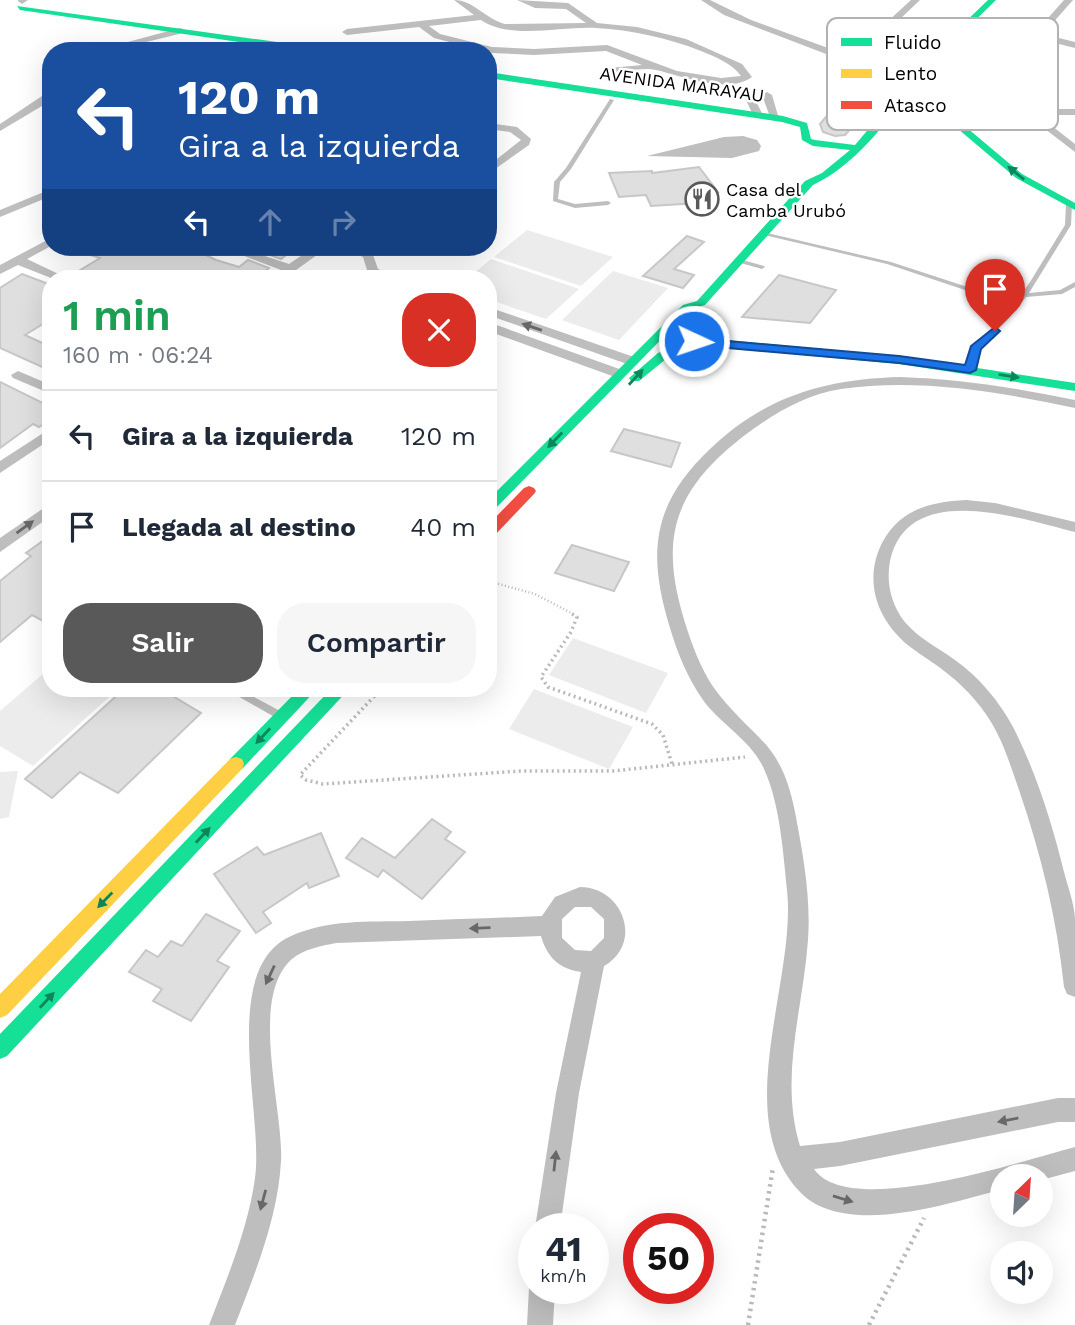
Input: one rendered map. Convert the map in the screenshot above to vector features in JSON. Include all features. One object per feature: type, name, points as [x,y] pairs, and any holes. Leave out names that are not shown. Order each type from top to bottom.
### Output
[{"type":"main road","points":[[974,18],[992,0]]},
{"type":"main road","points":[[13,7],[260,42]]},
{"type":"main road","points":[[13,7],[206,42]]},
{"type":"main road","name":"AVENIDA MARAYAU","points":[[497,76],[775,117],[801,124],[806,131],[807,140],[822,146],[860,144]]},
{"type":"main road","name":"AVENIDA MARAYAU","points":[[497,84],[768,123],[797,137],[807,159],[809,184]]},
{"type":"main road","points":[[722,342],[700,330],[697,317],[701,303],[809,184],[822,180],[872,130]]},
{"type":"main road","points":[[966,130],[1019,176],[1072,205]]},
{"type":"main road","points":[[497,499],[687,307],[701,303]]},
{"type":"main road","points":[[670,325],[681,330],[684,335],[682,344]]},
{"type":"main road","points":[[497,524],[647,366],[682,344],[694,341],[722,342],[742,339],[777,342],[1075,387]]},
{"type":"main road","points":[[0,1008],[301,697]]},
{"type":"main road","points":[[0,1049],[333,697]]},
{"type":"street","points":[[458,0],[482,17],[504,27],[595,25],[637,30],[683,41],[738,66],[758,115]]},
{"type":"street","points":[[521,0],[535,5],[568,6],[595,25]]},
{"type":"street","points":[[705,0],[708,5],[827,53]]},
{"type":"street","points":[[1054,18],[1069,0]]},
{"type":"street","points":[[899,18],[909,8],[909,1]]},
{"type":"street","points":[[347,32],[482,17]]},
{"type":"street","points":[[421,24],[437,36],[461,42]]},
{"type":"street","points":[[133,42],[180,30]]},
{"type":"street","points":[[1058,41],[1075,45]]},
{"type":"street","points":[[497,50],[534,52],[607,48],[675,74],[743,78],[766,92],[775,117]]},
{"type":"street","points":[[612,70],[651,67]]},
{"type":"street","points":[[0,128],[42,99]]},
{"type":"street","points":[[497,127],[513,129],[526,139],[525,143],[497,164]]},
{"type":"street","points":[[1052,130],[1075,149]]},
{"type":"street","points":[[0,214],[42,196]]},
{"type":"street","points":[[0,270],[42,247]]},
{"type":"street","points":[[253,256],[290,269],[309,256]]},
{"type":"street","points":[[18,260],[42,270]]},
{"type":"street","points":[[497,314],[632,361]]},
{"type":"street","points":[[497,329],[620,374]]},
{"type":"street","points":[[18,374],[42,386]]},
{"type":"street","points":[[990,1180],[936,1194],[864,1205],[813,1187],[782,1161],[778,1092],[794,978],[799,909],[787,822],[773,768],[765,754],[708,694],[689,658],[666,590],[663,554],[667,522],[676,497],[687,481],[721,445],[757,420],[797,398],[838,385],[884,381],[998,390],[1075,404]]},
{"type":"street","points":[[0,468],[42,438]]},
{"type":"street","points":[[1075,527],[993,509],[952,505],[930,507],[910,515],[897,530],[886,549],[880,569],[882,597],[897,624],[919,646],[950,666],[974,688],[1001,722],[1050,849],[1071,942],[1075,987]]},
{"type":"street","points":[[0,546],[42,515]]},
{"type":"street","points":[[550,1213],[563,1111],[595,959],[612,945],[616,936],[613,915],[597,901],[586,898],[565,901],[556,908],[548,926],[554,946],[573,959],[595,959]]},
{"type":"street","points":[[222,1325],[265,1195],[270,1157],[259,1006],[268,977],[281,955],[303,941],[336,933],[548,926]]},
{"type":"street","points":[[782,1161],[840,1154],[1058,1110],[1075,1110]]},
{"type":"street","points":[[1054,1164],[1075,1159]]},
{"type":"street","points":[[540,1325],[541,1304]]},
{"type":"lane","points":[[608,202],[575,206],[555,200],[554,194],[557,182],[612,100]]},
{"type":"lane","points":[[970,370],[975,348],[1024,295],[1068,225],[1072,205]]},
{"type":"lane","points":[[1068,225],[1075,229]]},
{"type":"lane","points":[[763,234],[889,263],[991,297],[1019,301]]},
{"type":"lane","points":[[739,261],[762,267]]},
{"type":"lane","points":[[1024,295],[1062,292],[1075,285]]},
{"type":"lane","points":[[247,697],[282,716]]},
{"type":"path","points":[[497,584],[537,596],[577,617],[571,632],[541,677],[548,687],[652,724],[663,735],[671,752],[672,764]]},
{"type":"path","points":[[374,697],[300,775],[306,780],[323,784],[521,771],[613,771],[765,754]]},
{"type":"path","points":[[748,1325],[782,1161]]},
{"type":"path","points":[[869,1325],[936,1194]]},
{"type":"shaded area","points":[[743,136],[757,140],[761,146],[759,151],[732,158],[647,156],[724,137]]},
{"type":"shaded area","points":[[527,230],[613,257],[581,286],[494,257]]},
{"type":"shaded area","points":[[491,259],[579,289],[546,319],[497,302],[497,270],[478,270]]},
{"type":"shaded area","points":[[613,271],[668,288],[619,340],[562,320]]},
{"type":"shaded area","points":[[573,638],[668,673],[646,713],[549,675]]},
{"type":"shaded area","points":[[42,675],[42,697],[109,697],[33,766],[0,746],[0,711]]},
{"type":"shaded area","points":[[534,689],[633,727],[609,769],[509,729]]},
{"type":"shaded area","points":[[18,771],[9,817],[0,819],[0,772]]},
{"type":"building","points":[[827,116],[827,130],[850,130],[845,135],[835,136],[823,132],[820,124]]},
{"type":"building","points":[[699,167],[718,192],[708,194],[714,202],[651,206],[646,195],[619,197],[609,173],[652,173]]},
{"type":"building","points":[[687,236],[704,242],[674,269],[694,275],[683,288],[643,276]]},
{"type":"building","points":[[94,256],[208,256],[239,267],[248,260],[269,268],[80,270],[100,258]]},
{"type":"building","points":[[22,274],[42,282],[42,325],[25,335],[42,343],[42,367],[0,348],[0,288]]},
{"type":"building","points":[[779,275],[836,290],[810,323],[742,317]]},
{"type":"building","points":[[0,382],[42,403],[42,425],[39,427],[33,424],[0,448]]},
{"type":"building","points":[[624,429],[680,443],[671,467],[611,451]]},
{"type":"building","points":[[42,541],[42,620],[32,615],[0,642],[0,581],[31,556],[26,553]]},
{"type":"building","points":[[572,545],[629,562],[614,591],[555,573]]},
{"type":"building","points":[[115,697],[174,697],[201,713],[118,793],[80,772],[52,798],[25,779]]},
{"type":"building","points":[[432,819],[451,832],[445,839],[465,852],[422,899],[383,870],[378,877],[346,858],[362,838],[395,858]]},
{"type":"building","points":[[321,833],[339,876],[309,888],[307,883],[263,912],[271,923],[256,933],[214,874],[257,847],[264,855]]},
{"type":"building","points":[[206,914],[240,931],[217,961],[229,967],[191,1021],[153,1001],[162,989],[129,972],[146,950],[158,957],[171,941],[182,946]]},
{"type":"traffic: fast","points":[[973,18],[992,0]]},
{"type":"traffic: fast","points":[[20,8],[257,42]]},
{"type":"traffic: fast","points":[[497,76],[783,119],[804,125],[807,140],[813,143],[856,148]]},
{"type":"traffic: fast","points":[[497,499],[687,307],[701,303],[809,183],[842,163],[874,130]]},
{"type":"traffic: fast","points":[[964,130],[1019,176],[1075,207]]},
{"type":"traffic: fast","points":[[635,378],[662,356],[694,341],[899,360],[1075,387]]},
{"type":"traffic: fast","points":[[236,764],[301,697]]},
{"type":"traffic: fast","points":[[0,1049],[333,697]]},
{"type":"traffic: slow","points":[[0,1008],[236,764]]},
{"type":"traffic: jam","points":[[497,525],[529,491]]},
{"type":"place","name":"Casa del Camba Urubó","points":[[702,199]]},
{"type":"route","points":[[694,341],[899,360],[970,370],[975,348],[995,331]]}]
